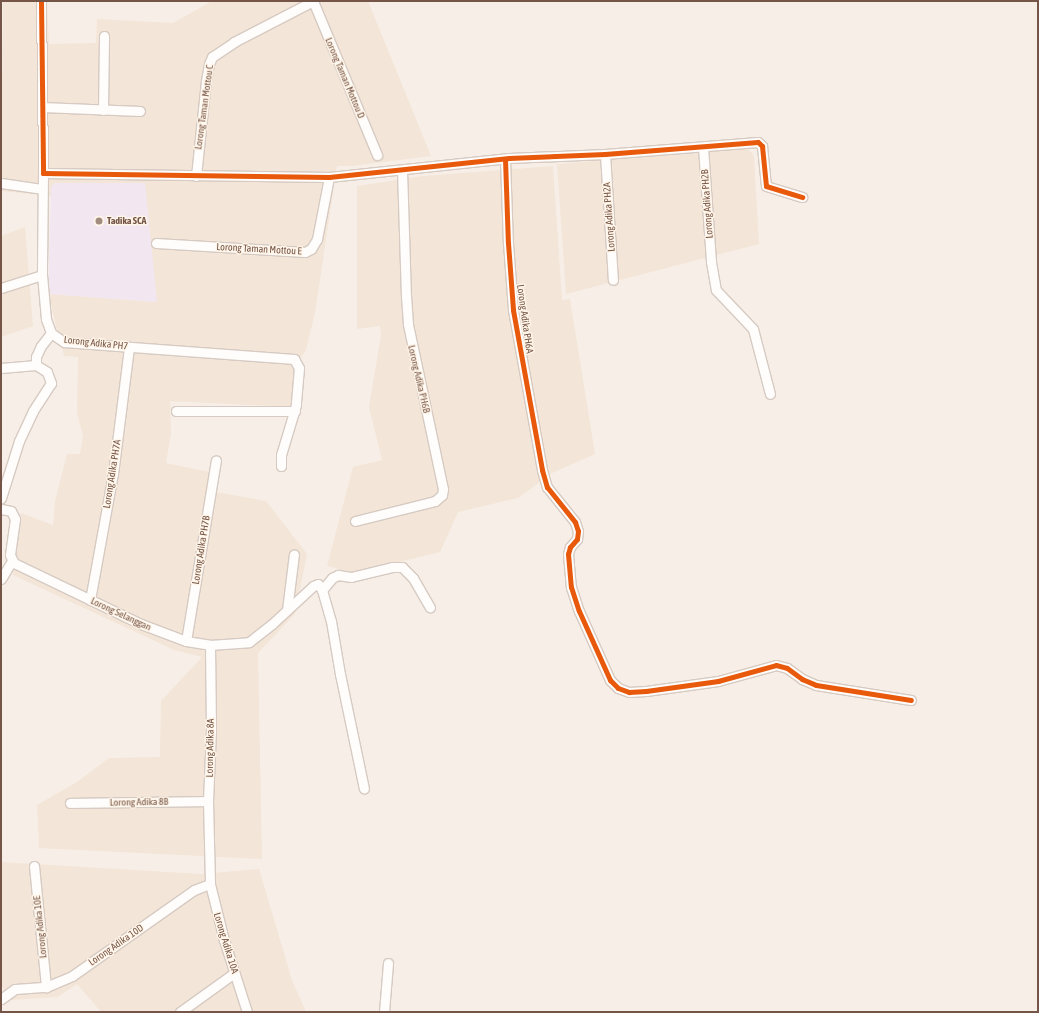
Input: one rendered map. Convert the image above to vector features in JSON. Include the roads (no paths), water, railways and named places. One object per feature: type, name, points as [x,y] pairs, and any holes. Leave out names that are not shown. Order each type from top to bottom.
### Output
[{"type":"street","name":"Lorong Adika PH7","points":[[41,1],[43,173],[42,275],[46,319],[51,333],[64,342],[290,358],[296,362],[299,368],[295,411]]},
{"type":"street","name":"Lorong Taman Mottou D","points":[[313,1],[377,155]]},
{"type":"street","name":"Lorong Taman Mottou C","points":[[196,176],[206,81],[209,64],[212,57],[234,42],[313,1]]},
{"type":"street","points":[[103,110],[104,36]]},
{"type":"street","points":[[42,107],[140,111]]},
{"type":"street","points":[[43,173],[329,178],[505,159],[605,154],[758,142],[762,146],[766,186],[802,197]]},
{"type":"street","name":"Lorong Adika PH2B","points":[[703,147],[711,262],[716,290],[753,329],[770,394]]},
{"type":"street","name":"Lorong Adika PH2A","points":[[605,154],[613,280]]},
{"type":"street","name":"Lorong Adika PH6A","points":[[505,159],[513,310],[544,480],[547,487],[575,522],[578,531],[577,539],[570,547],[568,554],[572,587],[579,611],[610,680],[618,688],[629,692],[687,686],[738,676],[776,665],[787,668],[802,679],[816,685],[911,700]]},
{"type":"street","name":"Lorong Adika PH6B","points":[[355,521],[435,501],[442,495],[443,489],[408,324],[402,170]]},
{"type":"street","name":"Lorong Taman Mottou E","points":[[156,243],[305,252],[311,249],[318,238],[329,178]]},
{"type":"street","points":[[1,183],[42,189]]},
{"type":"street","points":[[1,288],[42,275]]},
{"type":"street","points":[[36,365],[36,357],[41,346],[51,333]]},
{"type":"street","name":"Lorong Adika PH7A","points":[[90,600],[113,474],[129,347]]},
{"type":"street","points":[[1,368],[36,365],[47,372],[51,383],[33,411],[19,441],[1,498]]},
{"type":"street","points":[[176,411],[295,411],[281,455],[281,466]]},
{"type":"street","name":"Lorong Adika PH7B","points":[[186,641],[216,460]]},
{"type":"street","points":[[1,509],[11,511],[15,519],[10,555],[12,561],[1,579]]},
{"type":"street","points":[[287,610],[294,554]]},
{"type":"street","name":"Lorong Selanggan","points":[[12,561],[141,624],[186,641],[210,645],[249,642],[313,586],[318,584],[322,590]]},
{"type":"street","points":[[364,789],[331,621],[322,590],[332,578],[338,575],[351,577],[392,567],[402,567],[413,578],[430,607]]},
{"type":"street","name":"Lorong Adika 8A","points":[[210,645],[211,730],[208,801],[210,873]]},
{"type":"street","name":"Lorong Adika 8B","points":[[70,803],[208,801]]},
{"type":"street","name":"Lorong Adika 10E","points":[[34,866],[46,987]]},
{"type":"street","name":"Lorong Adika 10A","points":[[210,873],[210,884],[234,973],[247,1012]]},
{"type":"street","name":"Lorong Adika 10D","points":[[1,999],[15,989],[46,987],[72,976],[194,890],[210,884]]},
{"type":"street","points":[[384,1012],[388,963]]},
{"type":"street","points":[[180,1012],[234,973]]},
{"type":"place","name":"Tadika SCA","points":[[99,221]]}]
